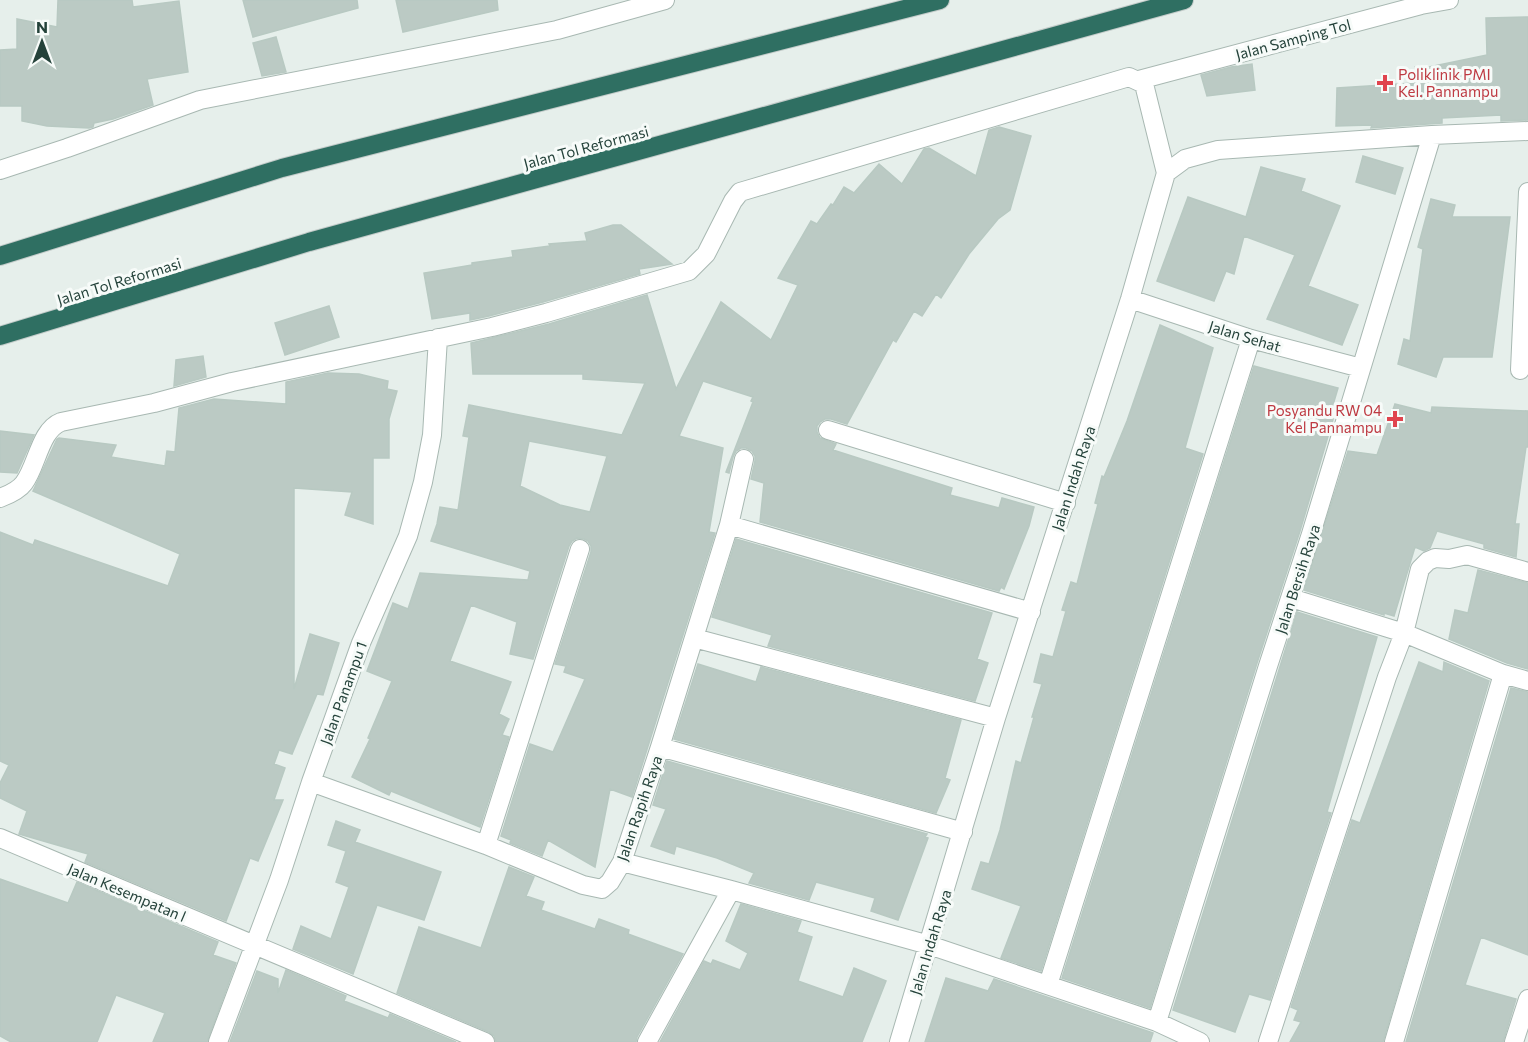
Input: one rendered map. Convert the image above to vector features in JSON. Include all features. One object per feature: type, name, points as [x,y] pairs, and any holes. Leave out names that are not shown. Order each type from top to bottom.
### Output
[{"type":"highway","points":[[0,256],[282,168],[940,0]]},
{"type":"highway","name":"Jalan Tol Reformasi","points":[[0,336],[321,239],[1184,0]]},
{"type":"street","points":[[0,170],[201,100],[557,30],[665,0]]},
{"type":"street","name":"Jalan Samping Tol","points":[[0,498],[24,484],[51,428],[61,422],[154,403],[232,382],[546,313],[689,272],[706,254],[733,201],[740,192],[1129,77],[1138,80],[1421,5],[1449,0]]},
{"type":"street","points":[[1138,80],[1144,84],[1167,173],[1185,159],[1218,150],[1432,135],[1528,131]]},
{"type":"street","name":"Jalan Bersih Raya","points":[[1157,1022],[1291,598],[1432,135]]},
{"type":"street","name":"Jalan Indah Raya","points":[[899,1042],[996,718],[1066,503],[1167,173]]},
{"type":"street","points":[[1520,370],[1528,192]]},
{"type":"street","name":"Jalan Sehat","points":[[1130,299],[1251,339],[1361,368]]},
{"type":"street","name":"Jalan Panampu 1","points":[[218,1042],[279,880],[311,782],[361,643],[408,536],[423,482],[432,435],[438,338]]},
{"type":"street","points":[[1048,985],[1251,339]]},
{"type":"street","points":[[828,430],[1066,503]]},
{"type":"street","name":"Jalan Rapih Raya","points":[[311,782],[486,845],[583,885],[602,889],[610,882],[622,862],[660,747],[729,525],[744,459]]},
{"type":"street","points":[[729,525],[1031,612]]},
{"type":"street","points":[[486,845],[580,549]]},
{"type":"street","points":[[1269,1042],[1381,696],[1404,633],[1420,569],[1435,558],[1449,559],[1467,555],[1528,572]]},
{"type":"street","points":[[1291,598],[1404,633],[1503,674],[1528,681]]},
{"type":"street","points":[[694,638],[996,718]]},
{"type":"street","points":[[1394,1042],[1503,674]]},
{"type":"street","points":[[660,747],[963,832]]},
{"type":"street","name":"Jalan Kesempatan l","points":[[0,838],[484,1042]]},
{"type":"street","points":[[622,862],[929,945],[1157,1022],[1200,1042]]},
{"type":"street","points":[[647,1042],[731,890]]},
{"type":"street","points":[[1514,1042],[1528,999]]},
{"type":"building","points":[[58,0],[132,0],[133,7],[179,1],[188,72],[147,79],[153,105],[94,123],[93,127],[47,126],[22,121],[22,106],[0,106],[0,50],[17,49],[17,19],[57,27]]},
{"type":"building","points":[[243,0],[357,0],[358,8],[253,37]]},
{"type":"building","points":[[396,0],[497,0],[498,10],[403,32]]},
{"type":"building","points":[[1528,17],[1528,120],[1501,121],[1501,115],[1442,118],[1442,123],[1371,128],[1372,125],[1336,126],[1337,88],[1415,83],[1415,67],[1429,67],[1487,55],[1486,18]]},
{"type":"building","points":[[276,37],[286,72],[262,76],[253,43]]},
{"type":"building","points":[[1252,64],[1255,90],[1207,96],[1201,75]]},
{"type":"building","points":[[999,127],[1031,136],[1010,210],[998,219],[969,254],[941,298],[936,294],[922,316],[914,311],[896,342],[893,340],[847,424],[825,419],[817,426],[817,432],[820,438],[836,444],[833,450],[952,488],[950,495],[999,508],[1002,498],[1034,507],[1029,526],[1004,589],[1001,587],[999,591],[760,522],[764,483],[751,479],[755,461],[752,451],[741,448],[736,451],[729,473],[726,472],[753,397],[703,381],[679,436],[723,448],[709,532],[715,533],[632,797],[610,789],[595,867],[548,840],[542,856],[510,843],[511,840],[501,836],[530,744],[553,752],[585,679],[564,672],[566,666],[555,664],[591,552],[591,546],[584,539],[577,538],[569,546],[533,659],[510,654],[517,622],[471,605],[450,661],[511,682],[499,714],[509,719],[502,735],[509,737],[480,827],[391,791],[389,795],[352,777],[370,739],[368,738],[392,681],[367,671],[393,603],[408,609],[420,573],[528,580],[530,571],[431,541],[440,507],[458,510],[469,437],[463,436],[469,405],[622,435],[645,383],[583,379],[583,374],[473,374],[471,343],[549,324],[647,295],[676,389],[721,302],[771,340],[798,285],[778,278],[811,221],[817,224],[844,187],[854,193],[879,164],[902,184],[924,149],[929,148],[976,176],[989,130]],"holes":[[[529,441],[607,456],[590,512],[560,505],[520,486]]]},
{"type":"building","points":[[1363,156],[1403,168],[1395,194],[1356,182]]},
{"type":"building","points":[[1261,167],[1305,179],[1301,191],[1340,206],[1308,286],[1358,305],[1342,345],[1267,319],[1295,255],[1244,236],[1234,274],[1226,271],[1214,301],[1157,281],[1188,197],[1246,217]]},
{"type":"building","points":[[1431,199],[1455,205],[1452,217],[1510,217],[1492,357],[1443,357],[1436,377],[1398,364],[1404,339],[1410,341],[1423,249],[1418,247]]},
{"type":"building","points":[[621,225],[672,264],[639,269],[640,274],[489,316],[470,320],[470,313],[432,319],[424,273],[513,257],[512,251],[550,246],[549,244],[587,241],[585,233]]},
{"type":"building","points":[[329,306],[339,337],[285,355],[275,323]]},
{"type":"building","points":[[1160,325],[1213,348],[1185,448],[1203,454],[1041,971],[1001,958],[1021,906],[972,889],[981,862],[989,864],[1000,830],[1016,761],[1021,763],[1042,684],[1034,682],[1041,654],[1053,657],[1066,611],[1062,610],[1071,582],[1077,584],[1098,504],[1095,503],[1102,476],[1104,477],[1127,421]]},
{"type":"building","points":[[203,356],[206,377],[174,386],[176,360]]},
{"type":"building","points":[[1254,366],[1338,388],[1330,415],[1334,416],[1150,1008],[1062,978]]},
{"type":"building","points":[[328,373],[359,374],[388,381],[387,389],[397,391],[389,419],[389,458],[373,458],[373,524],[345,515],[352,492],[294,488],[294,689],[310,634],[339,643],[323,695],[317,694],[292,754],[279,750],[274,764],[285,768],[274,800],[283,800],[258,861],[250,858],[226,921],[85,862],[88,854],[19,834],[27,811],[0,798],[0,783],[9,765],[0,761],[0,532],[33,545],[35,540],[168,586],[180,554],[33,491],[57,439],[116,445],[111,457],[165,466],[167,451],[175,452],[179,408],[214,399],[286,404],[286,382]]},
{"type":"building","points":[[1395,404],[1431,413],[1432,407],[1528,411],[1528,447],[1526,447],[1515,524],[1519,524],[1516,557],[1484,548],[1484,544],[1437,531],[1430,548],[1424,551],[1415,547],[1394,616],[1384,613],[1384,615],[1304,590],[1348,451],[1377,455]]},
{"type":"building","points":[[0,431],[34,435],[17,473],[0,472]]},
{"type":"building","points":[[736,539],[992,613],[977,659],[988,663],[975,701],[768,646],[772,635],[712,617]]},
{"type":"building","points":[[1478,570],[1528,583],[1528,669],[1507,663],[1449,639],[1455,610],[1468,613]]},
{"type":"building","points":[[1297,612],[1377,637],[1327,812],[1331,813],[1270,1000],[1249,994],[1235,1032],[1173,1010]]},
{"type":"building","points":[[1419,662],[1443,672],[1444,662],[1489,681],[1383,1042],[1290,1042],[1301,1022],[1294,1020],[1298,1010],[1291,1007],[1352,820],[1360,823]]},
{"type":"building","points":[[698,664],[756,682],[761,667],[961,720],[945,778],[950,780],[936,813],[674,739]]},
{"type":"building","points":[[1511,688],[1528,692],[1528,955],[1481,937],[1465,985],[1516,999],[1503,1042],[1406,1042]]},
{"type":"building","points":[[667,761],[927,834],[925,837],[928,838],[898,920],[871,911],[875,898],[816,882],[809,900],[749,883],[754,873],[717,858],[676,846],[674,854],[651,846],[666,809],[653,805]]},
{"type":"building","points":[[336,821],[360,830],[355,842],[441,872],[424,920],[377,905],[353,974],[293,949],[301,926],[331,939],[349,887],[336,882],[346,851],[328,845]]},
{"type":"building","points":[[509,867],[534,877],[526,896],[544,902],[541,910],[595,929],[599,919],[629,930],[628,934],[683,954],[636,1042],[496,1042],[494,1036],[489,1032],[397,993],[419,927],[481,948]]},
{"type":"building","points":[[0,879],[68,903],[77,882],[218,942],[213,955],[236,963],[207,1042],[153,1042],[165,1013],[116,995],[97,1042],[11,1042],[0,1036]]},
{"type":"building","points":[[741,904],[801,921],[797,932],[812,937],[798,981],[843,997],[854,968],[886,981],[862,1042],[660,1042],[704,961],[711,964],[713,960],[740,970],[748,953],[726,941]]},
{"type":"building","points":[[286,970],[346,996],[344,1001],[388,1018],[390,1014],[456,1042],[230,1042],[257,971],[278,979],[278,993]]},
{"type":"building","points":[[946,978],[988,991],[994,979],[1153,1033],[1150,1042],[925,1042]]},
{"type":"place","name":"Poliklinik PMI Kel. Pannampu","points":[[1385,83]]},
{"type":"place","name":"Posyandu RW 04 Kel Pannampu","points":[[1395,419]]}]
